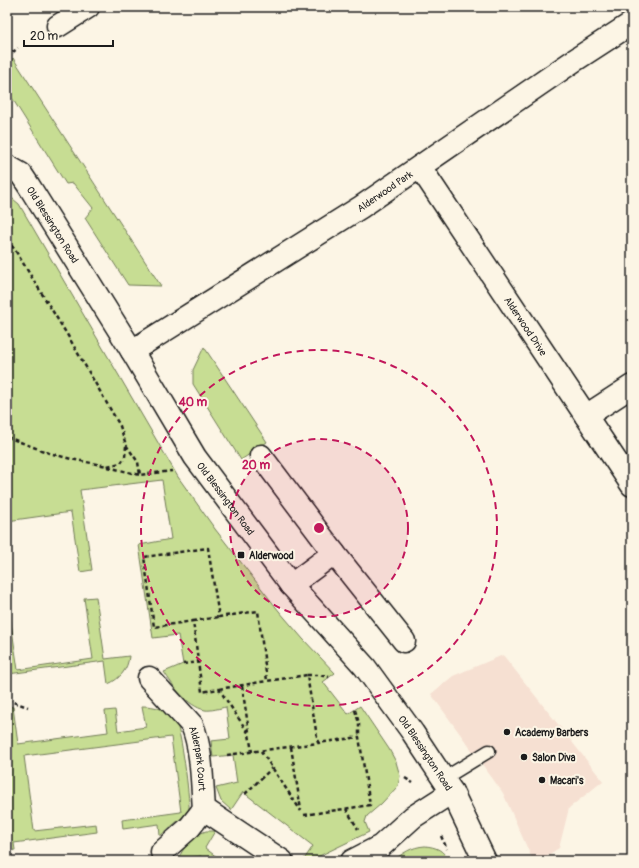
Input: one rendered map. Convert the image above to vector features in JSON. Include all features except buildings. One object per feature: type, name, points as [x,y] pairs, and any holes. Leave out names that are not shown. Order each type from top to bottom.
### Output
[{"type":"street","points":[[58,26],[88,7]]},
{"type":"street","name":"Alderwood Park","points":[[132,351],[361,207],[575,60],[632,23]]},
{"type":"street","name":"Old Blessington Road","points":[[7,166],[21,174],[29,186],[132,351],[195,457],[291,585],[365,668],[414,733],[448,785],[485,861]]},
{"type":"street","name":"Alderwood Drive","points":[[420,167],[632,485]]},
{"type":"street","points":[[586,416],[632,386]]},
{"type":"street","points":[[261,456],[334,553],[404,641]]},
{"type":"street","points":[[291,585],[334,553]]},
{"type":"street","name":"Alderpark Court","points":[[149,678],[192,725],[196,734],[204,809]]},
{"type":"street","points":[[352,861],[381,846],[448,785]]},
{"type":"street","points":[[162,852],[190,827],[204,809],[282,861]]},
{"type":"lane","points":[[448,785],[489,751]]},
{"type":"path","points":[[7,57],[18,48]]},
{"type":"path","points":[[7,240],[15,250],[68,336],[120,426],[126,445],[138,462],[140,475]]},
{"type":"path","points":[[7,437],[49,453],[140,475],[166,472],[177,469]]},
{"type":"path","points":[[107,466],[121,462],[125,457],[126,445]]},
{"type":"path","points":[[219,617],[208,548],[144,557],[154,627],[193,621],[219,617],[258,611],[267,681]]},
{"type":"path","points":[[193,621],[202,692],[307,675],[329,677]]},
{"type":"path","points":[[183,664],[198,662]]},
{"type":"path","points":[[307,675],[318,743]]},
{"type":"path","points":[[242,686],[252,752],[359,737]]},
{"type":"path","points":[[219,689],[249,734]]},
{"type":"path","points":[[7,700],[28,707]]},
{"type":"path","points":[[304,815],[370,805],[359,737],[359,723],[355,710]]},
{"type":"path","points":[[261,751],[301,811],[291,747]]},
{"type":"path","points":[[246,794],[272,768]]},
{"type":"path","points":[[346,809],[362,835]]},
{"type":"path","points":[[441,835],[447,849]]},
{"type":"shaded area","points":[[503,655],[603,781],[569,808],[559,848],[539,861],[533,861],[503,793],[431,694],[453,676]]},
{"type":"green space","points":[[13,58],[161,286],[128,285],[85,218],[93,208],[73,183],[66,184],[7,90],[7,68]]},
{"type":"green space","points":[[7,194],[19,204],[178,477],[215,529],[279,611],[335,673],[323,682],[348,714],[360,706],[389,749],[396,762],[400,776],[398,786],[367,816],[365,822],[369,832],[313,859],[303,861],[313,846],[243,792],[231,810],[221,801],[216,788],[237,783],[233,755],[213,757],[211,741],[230,739],[226,707],[205,710],[198,708],[186,700],[164,672],[183,664],[178,635],[153,638],[139,545],[171,539],[162,480],[80,490],[92,570],[80,572],[71,512],[7,521]]},
{"type":"green space","points":[[204,347],[267,442],[241,460],[193,384],[193,370]]},
{"type":"green space","points":[[7,596],[18,670],[93,659],[84,598],[96,597],[105,659],[129,656],[123,673],[108,684],[105,661],[8,674],[11,696],[7,694]]},
{"type":"green space","points":[[7,706],[13,707],[18,744],[108,732],[105,711],[115,710],[118,731],[146,727],[142,706],[156,708],[168,713],[175,720],[180,736],[185,763],[189,809],[186,814],[160,836],[159,824],[123,829],[122,820],[181,812],[171,737],[24,756],[34,831],[96,824],[97,832],[14,843],[15,850],[7,851]]},
{"type":"green space","points":[[206,831],[215,831],[205,848],[222,861],[202,861],[201,856],[178,860],[182,851],[189,842]]},
{"type":"green space","points":[[425,846],[433,847],[439,850],[444,854],[448,861],[393,861],[408,851]]},
{"type":"place","name":"Alderwood","points":[[241,555]]},
{"type":"place","name":"Academy Barbers","points":[[507,732]]},
{"type":"place","name":"Salon Diva","points":[[524,757]]},
{"type":"place","name":"Macari's","points":[[542,780]]}]
